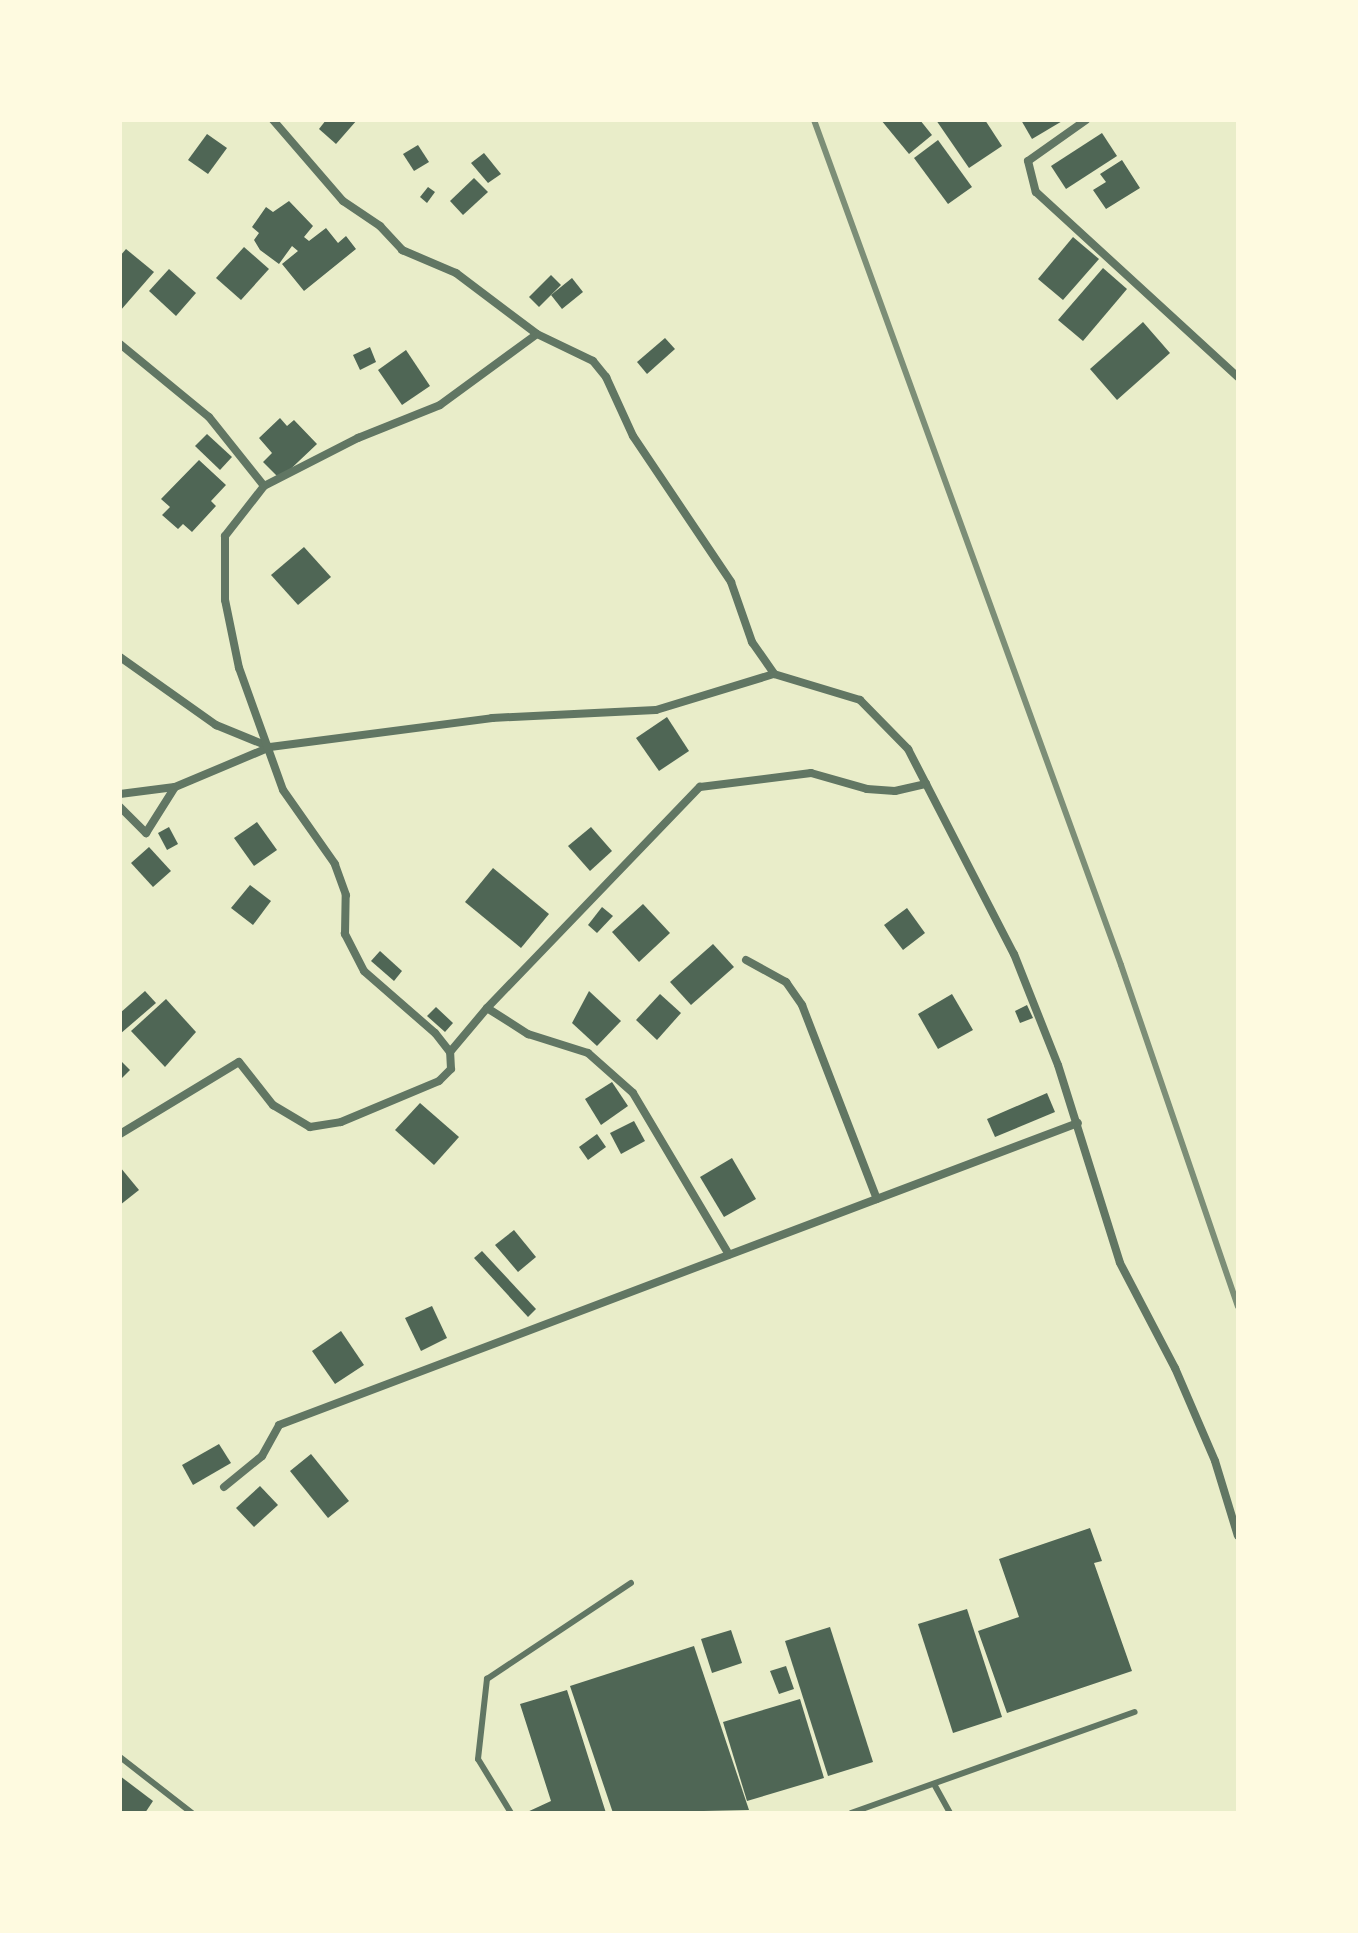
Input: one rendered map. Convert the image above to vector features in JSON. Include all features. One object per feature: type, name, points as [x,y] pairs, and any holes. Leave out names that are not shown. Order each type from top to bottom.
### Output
[{"type":"street","points":[[273,120],[343,201],[380,226],[402,250],[456,273],[537,334],[570,346],[606,377],[633,436],[731,582],[752,642],[774,674]]},
{"type":"street","points":[[1086,120],[1028,161],[1036,192],[1238,377]]},
{"type":"street","points":[[120,1134],[239,1062],[273,1105],[310,1127],[341,1122],[439,1081],[451,1069],[450,1052],[364,971],[345,934],[346,895],[335,864],[283,790],[239,668],[225,600],[225,536],[264,486],[358,438],[440,405],[537,334]]},
{"type":"street","points":[[120,344],[209,417],[264,486]]},
{"type":"street","points":[[120,657],[216,725],[270,747]]},
{"type":"street","points":[[120,794],[175,787],[270,747],[492,718],[656,710],[774,674],[860,700],[908,749],[1014,954],[1078,1123],[1120,1263],[1175,1368],[1215,1461],[1238,1536]]},
{"type":"street","points":[[450,1052],[487,1008],[700,787],[811,773],[867,789],[895,791],[926,784]]},
{"type":"street","points":[[120,807],[146,833],[175,787]]},
{"type":"street","points":[[746,960],[786,982],[802,1005],[877,1199]]},
{"type":"street","points":[[487,1008],[528,1034],[588,1053],[616,1074],[633,1093],[729,1255]]},
{"type":"street","points":[[224,1487],[262,1456],[279,1425],[1078,1123]]},
{"type":"lane","points":[[511,1813],[478,1759],[487,1679],[631,1583]]},
{"type":"lane","points":[[851,1813],[1135,1712]]},
{"type":"lane","points":[[120,1757],[192,1813]]},
{"type":"lane","points":[[934,1784],[950,1813]]},
{"type":"building","points":[[326,120],[357,120],[336,144],[319,129]]},
{"type":"building","points":[[881,120],[920,120],[932,135],[909,154]]},
{"type":"building","points":[[936,120],[985,120],[1002,146],[969,168]]},
{"type":"building","points":[[1021,120],[1064,120],[1032,139]]},
{"type":"building","points":[[1102,133],[1117,156],[1066,189],[1051,166]]},
{"type":"building","points":[[207,134],[227,148],[208,174],[188,160]]},
{"type":"building","points":[[938,140],[972,187],[948,204],[914,158]]},
{"type":"building","points":[[418,145],[429,162],[414,171],[403,154]]},
{"type":"building","points":[[484,153],[501,174],[488,183],[471,163]]},
{"type":"building","points":[[1122,160],[1140,188],[1106,209],[1093,190],[1106,182],[1100,174]]},
{"type":"building","points":[[474,178],[488,192],[463,215],[450,201]]},
{"type":"building","points":[[428,187],[435,192],[427,203],[420,197]]},
{"type":"building","points":[[289,201],[313,226],[304,237],[309,241],[326,228],[338,243],[346,236],[356,249],[304,291],[282,264],[298,251],[292,246],[279,264],[260,250],[254,240],[259,233],[252,227],[266,207],[273,212]]},
{"type":"building","points":[[1073,237],[1099,259],[1063,300],[1038,279]]},
{"type":"building","points":[[244,247],[269,269],[241,300],[216,278]]},
{"type":"building","points":[[126,249],[154,272],[120,311],[120,256]]},
{"type":"building","points":[[1103,268],[1127,289],[1083,341],[1058,320]]},
{"type":"building","points":[[169,269],[196,293],[176,316],[149,291]]},
{"type":"building","points":[[551,275],[561,285],[539,307],[529,297]]},
{"type":"building","points":[[572,278],[583,292],[562,309],[551,295]]},
{"type":"building","points":[[1143,322],[1170,353],[1117,400],[1090,369]]},
{"type":"building","points":[[665,338],[675,349],[647,374],[637,362]]},
{"type":"building","points":[[370,347],[376,362],[360,370],[353,355]]},
{"type":"building","points":[[406,350],[430,386],[402,405],[378,370]]},
{"type":"building","points":[[280,418],[287,426],[294,420],[317,444],[280,479],[263,462],[272,453],[259,438]]},
{"type":"building","points":[[207,434],[232,457],[220,470],[195,446]]},
{"type":"building","points":[[199,460],[226,485],[211,501],[216,506],[192,532],[183,524],[178,529],[162,515],[170,507],[161,499]]},
{"type":"building","points":[[304,547],[331,577],[298,605],[271,575]]},
{"type":"building","points":[[667,717],[689,751],[659,771],[636,738]]},
{"type":"building","points":[[257,822],[277,850],[254,866],[234,838]]},
{"type":"building","points":[[169,827],[178,844],[167,850],[158,833]]},
{"type":"building","points":[[591,827],[612,851],[590,871],[568,846]]},
{"type":"building","points":[[149,847],[171,871],[153,887],[131,863]]},
{"type":"building","points":[[493,868],[549,914],[521,948],[465,902]]},
{"type":"building","points":[[250,885],[271,901],[253,925],[231,908]]},
{"type":"building","points":[[643,904],[670,933],[639,962],[612,932]]},
{"type":"building","points":[[602,907],[613,916],[597,933],[588,925]]},
{"type":"building","points":[[907,908],[925,933],[903,950],[884,925]]},
{"type":"building","points":[[713,944],[734,967],[691,1005],[670,982]]},
{"type":"building","points":[[380,951],[402,971],[394,981],[371,961]]},
{"type":"building","points":[[145,991],[156,1003],[120,1034],[120,1013]]},
{"type":"building","points":[[589,991],[621,1021],[597,1046],[572,1023]]},
{"type":"building","points":[[660,994],[681,1013],[657,1040],[636,1020]]},
{"type":"building","points":[[952,994],[973,1030],[938,1049],[918,1014]]},
{"type":"building","points":[[166,999],[196,1032],[165,1067],[131,1031]]},
{"type":"building","points":[[1027,1005],[1033,1018],[1020,1023],[1015,1011]]},
{"type":"building","points":[[436,1007],[453,1023],[445,1032],[427,1016]]},
{"type":"building","points":[[120,1060],[130,1070],[120,1080]]},
{"type":"building","points":[[612,1082],[628,1106],[601,1125],[585,1099]]},
{"type":"building","points":[[1047,1093],[1055,1112],[995,1137],[987,1119]]},
{"type":"building","points":[[420,1103],[459,1137],[434,1165],[395,1130]]},
{"type":"building","points":[[634,1121],[645,1141],[621,1154],[610,1133]]},
{"type":"building","points":[[597,1134],[606,1147],[588,1160],[579,1147]]},
{"type":"building","points":[[732,1158],[756,1199],[724,1217],[700,1177]]},
{"type":"building","points":[[120,1167],[139,1190],[120,1205]]},
{"type":"building","points":[[514,1230],[536,1257],[518,1272],[495,1245]]},
{"type":"building","points":[[482,1251],[536,1309],[528,1317],[474,1258]]},
{"type":"building","points":[[432,1306],[447,1338],[421,1351],[405,1318]]},
{"type":"building","points":[[341,1331],[364,1365],[335,1384],[312,1351]]},
{"type":"building","points":[[219,1444],[231,1463],[193,1485],[182,1465]]},
{"type":"building","points":[[311,1454],[349,1501],[328,1518],[290,1471]]},
{"type":"building","points":[[260,1486],[278,1505],[254,1527],[236,1508]]},
{"type":"building","points":[[1090,1528],[1102,1561],[1094,1563],[1132,1671],[1007,1713],[978,1631],[1019,1617],[999,1559]]},
{"type":"building","points":[[967,1609],[1002,1717],[953,1733],[918,1624]]},
{"type":"building","points":[[830,1627],[873,1762],[828,1776],[785,1641]]},
{"type":"building","points":[[731,1630],[742,1663],[712,1673],[701,1639]]},
{"type":"building","points":[[694,1646],[749,1810],[613,1813],[570,1686]]},
{"type":"building","points":[[786,1666],[794,1689],[779,1694],[770,1671]]},
{"type":"building","points":[[567,1690],[606,1813],[525,1813],[551,1801],[520,1704]]},
{"type":"building","points":[[800,1699],[824,1778],[747,1801],[723,1722]]},
{"type":"building","points":[[120,1776],[153,1801],[145,1813],[120,1813]]},
{"type":"railway","points":[[814,120],[1121,965],[1238,1306]]}]
